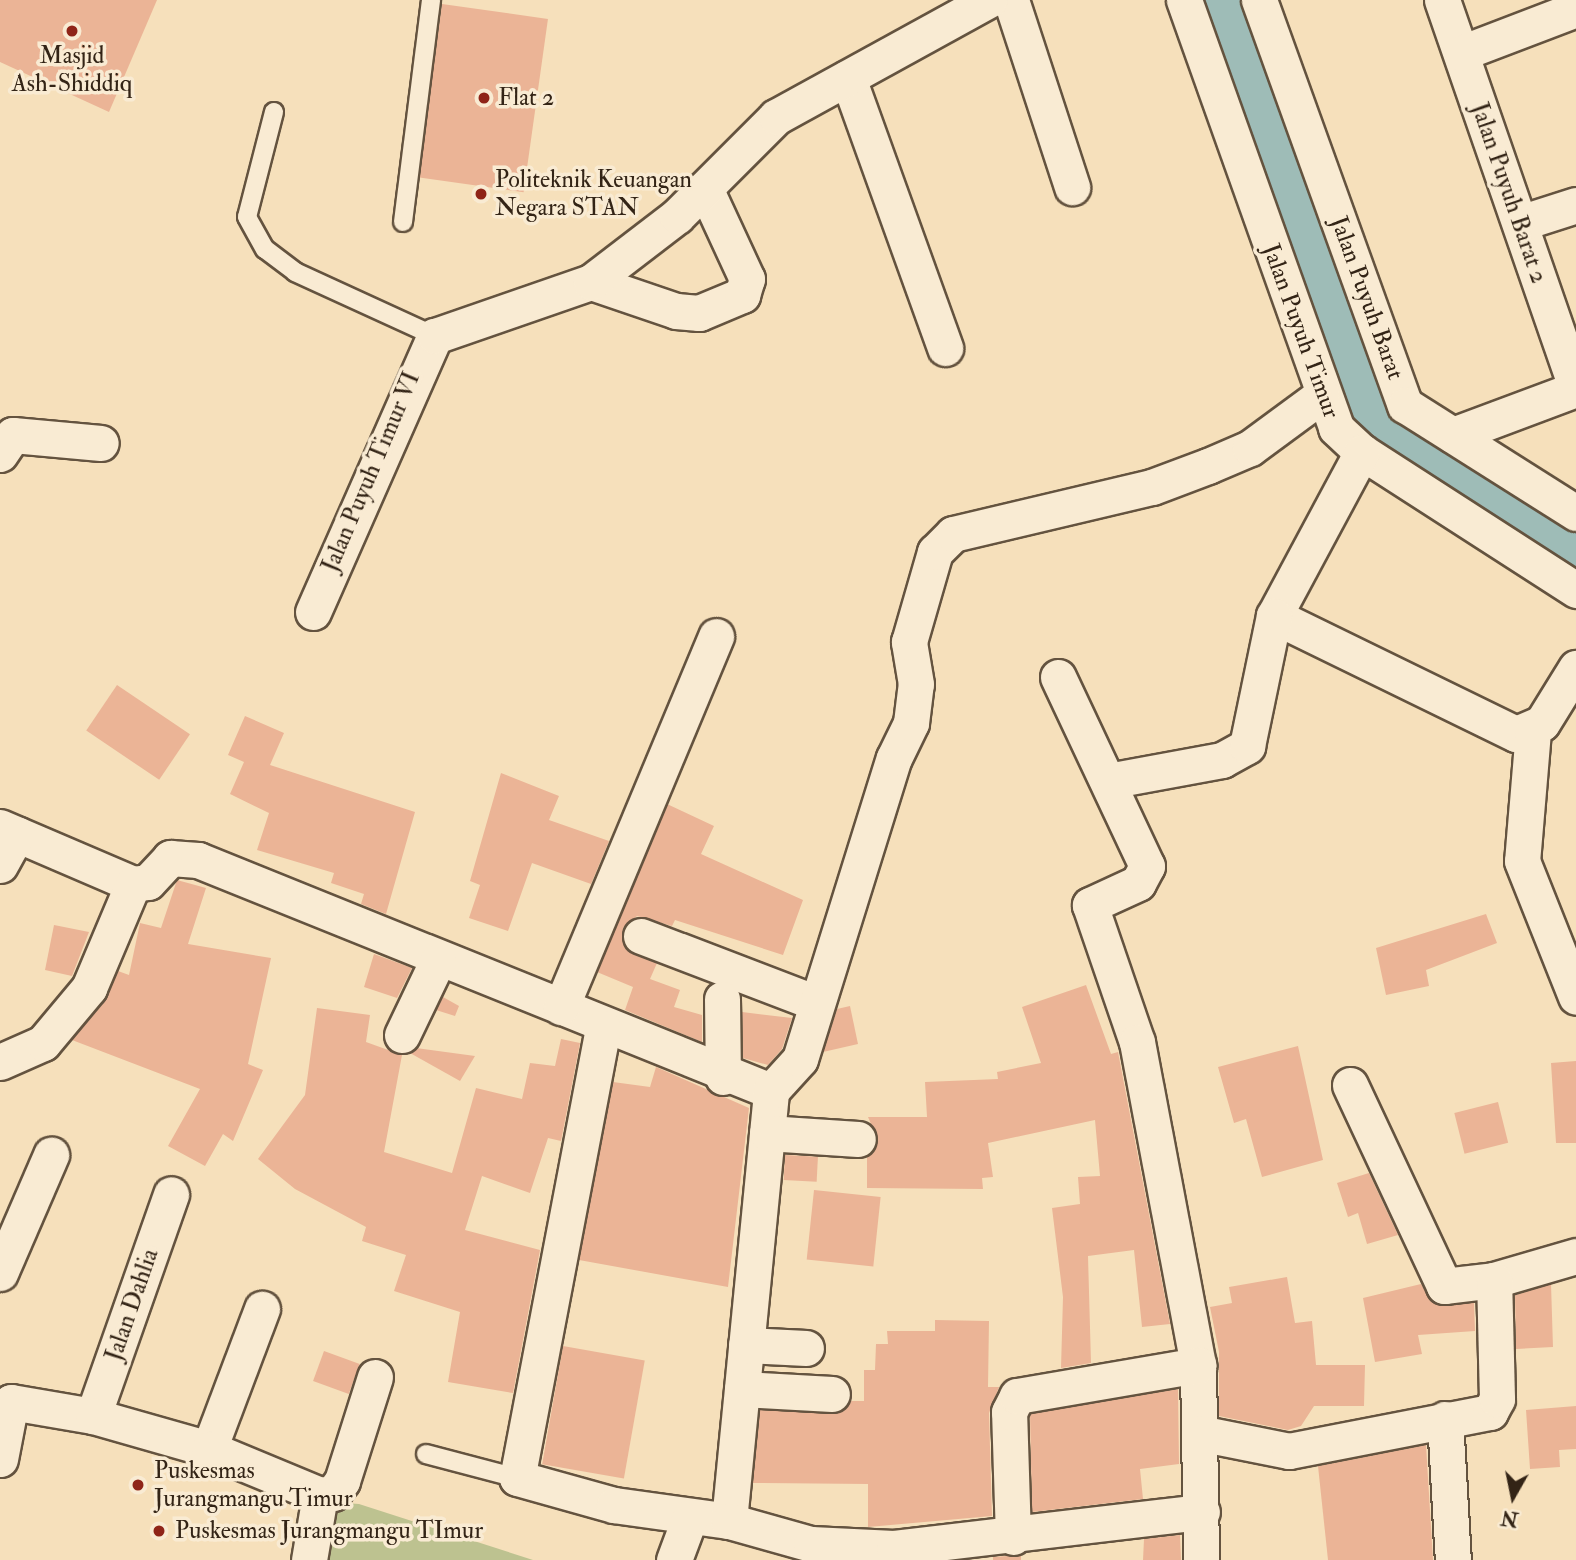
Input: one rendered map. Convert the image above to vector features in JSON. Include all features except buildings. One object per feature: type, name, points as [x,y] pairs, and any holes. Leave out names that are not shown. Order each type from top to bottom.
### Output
[{"type":"street","points":[[435,335],[591,282],[705,188],[776,117],[989,0]]},
{"type":"street","points":[[1010,0],[1072,187]]},
{"type":"street","name":"Jalan Puyuh Timur","points":[[1184,0],[1322,395],[1336,428],[1362,452],[1576,590]]},
{"type":"street","name":"Jalan Puyuh Barat","points":[[1259,0],[1405,405],[1576,513]]},
{"type":"street","name":"Jalan Puyuh Barat 2","points":[[1441,0],[1576,388]]},
{"type":"street","points":[[1461,52],[1576,9]]},
{"type":"street","points":[[848,78],[945,348]]},
{"type":"street","points":[[591,282],[676,311],[699,313],[742,295],[747,279],[705,188]]},
{"type":"street","points":[[1520,223],[1576,205]]},
{"type":"street","name":"Jalan Puyuh Timur VI","points":[[313,612],[435,335]]},
{"type":"street","points":[[1453,435],[1576,388]]},
{"type":"street","points":[[729,1521],[771,1091],[800,1059],[814,1002],[912,723],[916,684],[909,642],[935,552],[953,534],[1152,488],[1250,449],[1322,395]]},
{"type":"street","points":[[0,454],[13,435],[101,443]]},
{"type":"street","points":[[1108,781],[1222,760],[1247,746],[1274,617],[1362,452]]},
{"type":"street","points":[[1274,617],[1516,734],[1533,731]]},
{"type":"street","points":[[561,1007],[716,636]]},
{"type":"street","points":[[1576,668],[1533,731],[1528,845],[1522,861],[1576,997]]},
{"type":"street","points":[[1058,677],[1108,781],[1147,872],[1125,892],[1090,905],[1137,1042],[1198,1365],[1201,1560]]},
{"type":"street","points":[[0,866],[9,831],[133,884],[148,882],[161,864],[184,856],[438,960],[561,1007],[603,1028],[723,1077],[771,1091]]},
{"type":"street","points":[[1528,845],[1542,850],[1576,931]]},
{"type":"street","points":[[0,1062],[43,1043],[89,988],[133,884]]},
{"type":"street","points":[[641,936],[814,1002]]},
{"type":"street","points":[[402,1035],[438,960]]},
{"type":"street","points":[[722,999],[723,1077]]},
{"type":"street","points":[[603,1028],[517,1478],[691,1517],[729,1521],[811,1544],[895,1554],[1202,1511]]},
{"type":"street","points":[[1350,1085],[1441,1282],[1450,1288],[1494,1280],[1576,1256]]},
{"type":"street","points":[[767,1133],[858,1139]]},
{"type":"street","points":[[0,1273],[51,1155]]},
{"type":"street","name":"Jalan Dahlia","points":[[93,1416],[171,1194]]},
{"type":"street","points":[[1199,1433],[1289,1451],[1490,1412],[1497,1399],[1494,1280]]},
{"type":"street","points":[[209,1450],[262,1309]]},
{"type":"street","points":[[746,1345],[806,1348]]},
{"type":"street","points":[[1013,1537],[1009,1412],[1017,1396],[1198,1365]]},
{"type":"street","points":[[319,1500],[333,1493],[342,1481],[375,1377]]},
{"type":"street","points":[[742,1389],[832,1394]]},
{"type":"street","points":[[0,1459],[6,1399],[93,1416],[209,1450],[319,1500]]},
{"type":"street","points":[[1445,1419],[1453,1560]]},
{"type":"street","points":[[309,1560],[319,1500]]},
{"type":"street","points":[[674,1560],[691,1517]]},
{"type":"lane","points":[[403,222],[431,0]]},
{"type":"lane","points":[[274,113],[247,217],[265,249],[295,272],[435,335]]},
{"type":"lane","points":[[426,1454],[517,1478]]},
{"type":"green space","points":[[316,1501],[359,1504],[533,1560],[304,1560]]},
{"type":"water","points":[[1201,0],[1250,0],[1392,407],[1576,529],[1576,573],[1351,427]]},
{"type":"place","name":"Masjid Ash-Shiddiq","points":[[72,31]]},
{"type":"place","name":"Flat 2","points":[[484,98]]},
{"type":"place","name":"Politeknik Keuangan Negara STAN","points":[[481,194]]},
{"type":"place","name":"Puskesmas Jurangmangu Timur","points":[[138,1485]]},
{"type":"place","name":"Puskesmas Jurangmangu TImur","points":[[159,1531]]}]
